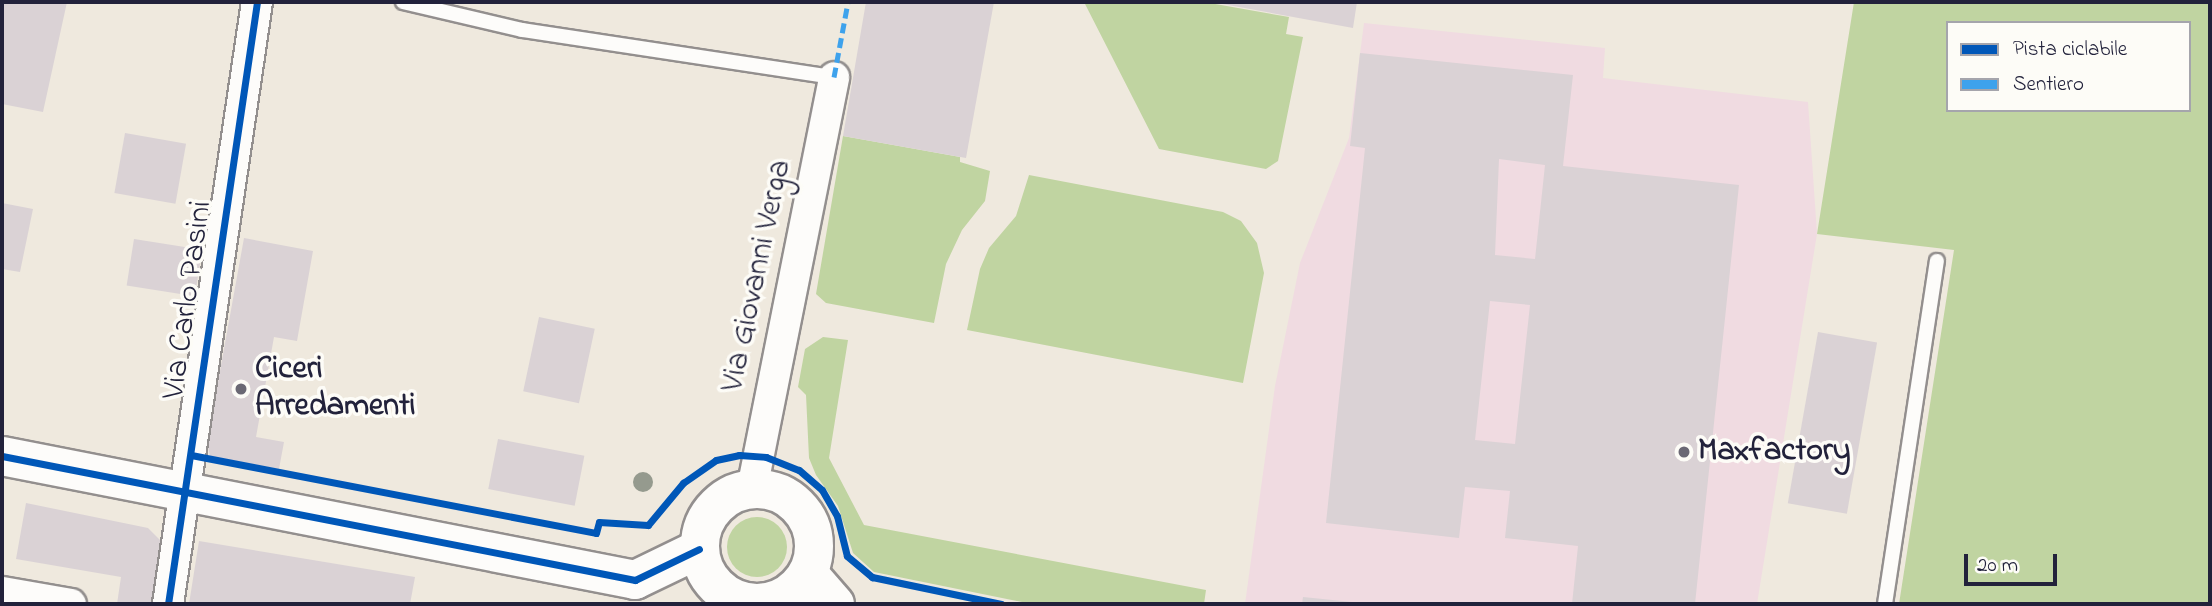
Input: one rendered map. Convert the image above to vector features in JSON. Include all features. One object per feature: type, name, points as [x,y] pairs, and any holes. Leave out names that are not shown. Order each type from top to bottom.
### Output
[{"type":"street","name":"Via Carlo Pasini","points":[[167,604],[187,492],[257,2]]},
{"type":"street","name":"Via Giovanni Verga","points":[[752,489],[834,78]]},
{"type":"street","points":[[2,456],[635,580],[699,549]]},
{"type":"street","points":[[752,489],[787,497],[805,514],[814,549],[808,573],[782,598],[744,603],[713,583],[699,549],[704,524],[718,503],[752,489]]},
{"type":"street","points":[[808,573],[835,604]]},
{"type":"street","points":[[2,592],[71,604]]},
{"type":"lane","points":[[403,2],[522,30],[834,78]]},
{"type":"lane","points":[[1885,604],[1937,261]]},
{"type":"shaded area","points":[[1364,23],[1605,48],[1603,78],[1808,102],[1817,234],[1757,604],[1245,604],[1275,386],[1300,263],[1349,138]]},
{"type":"green space","points":[[1084,2],[1204,2],[1289,17],[1286,34],[1303,37],[1278,161],[1266,169],[1159,149]]},
{"type":"green space","points":[[1854,2],[2210,2],[2210,604],[1899,604],[1954,250],[1817,234]]},
{"type":"green space","points":[[843,136],[960,157],[960,162],[990,171],[985,201],[962,230],[946,264],[934,323],[826,303],[816,294]]},
{"type":"green space","points":[[1029,175],[1223,212],[1241,221],[1257,243],[1264,273],[1243,383],[967,330],[980,269],[989,248],[1016,216]]},
{"type":"green space","points":[[823,337],[848,340],[829,458],[864,525],[1206,590],[1204,604],[1032,604],[874,572],[853,553],[838,506],[816,475],[809,458],[806,395],[798,387],[805,349]]},
{"type":"green space","points":[[757,517],[774,522],[782,530],[787,547],[782,564],[774,572],[757,577],[740,572],[732,564],[727,547],[732,530],[740,522]]},
{"type":"building","points":[[2,2],[67,2],[43,112],[2,104]]},
{"type":"building","points":[[866,2],[994,2],[966,158],[843,136]]},
{"type":"building","points":[[1212,2],[1357,2],[1353,28]]},
{"type":"building","points":[[1360,53],[1573,75],[1563,166],[1739,185],[1695,604],[1572,604],[1578,546],[1505,538],[1510,491],[1465,487],[1459,538],[1326,523],[1365,148],[1350,146]],"holes":[[[1499,159],[1545,165],[1535,259],[1495,255]],[[1490,301],[1530,305],[1515,444],[1475,440]]]},
{"type":"building","points":[[125,133],[186,144],[175,204],[114,193]]},
{"type":"building","points":[[2,203],[33,209],[20,272],[2,269]]},
{"type":"building","name":"Ciceri Arredamenti","points":[[244,238],[313,251],[297,341],[274,337],[256,437],[284,442],[279,469],[210,456],[207,443]]},
{"type":"building","points":[[134,239],[202,250],[195,296],[127,285]]},
{"type":"building","points":[[539,317],[595,329],[579,403],[523,391]]},
{"type":"building","points":[[1818,332],[1877,342],[1847,514],[1788,503]]},
{"type":"building","points":[[498,439],[584,456],[575,506],[488,489]]},
{"type":"building","points":[[26,503],[148,528],[162,542],[152,604],[117,604],[121,577],[16,559]]},
{"type":"building","points":[[199,541],[415,577],[410,604],[189,604]]},
{"type":"building","points":[[1303,597],[1352,602],[1352,604],[1302,604]]},
{"type":"marked path","points":[[834,77],[848,2]]},
{"type":"cycle path","points":[[168,604],[257,2]]},
{"type":"cycle path","points":[[191,455],[596,533],[599,522],[648,525],[683,483],[716,460],[739,455],[766,457],[799,470],[822,490],[837,516],[847,556],[872,577],[1001,604]]},
{"type":"cycle path","points":[[2,456],[635,580],[699,549]]},
{"type":"place","name":"Ciceri Arredamenti","points":[[241,389]]},
{"type":"place","name":"Maxfactory","points":[[1684,452]]}]
